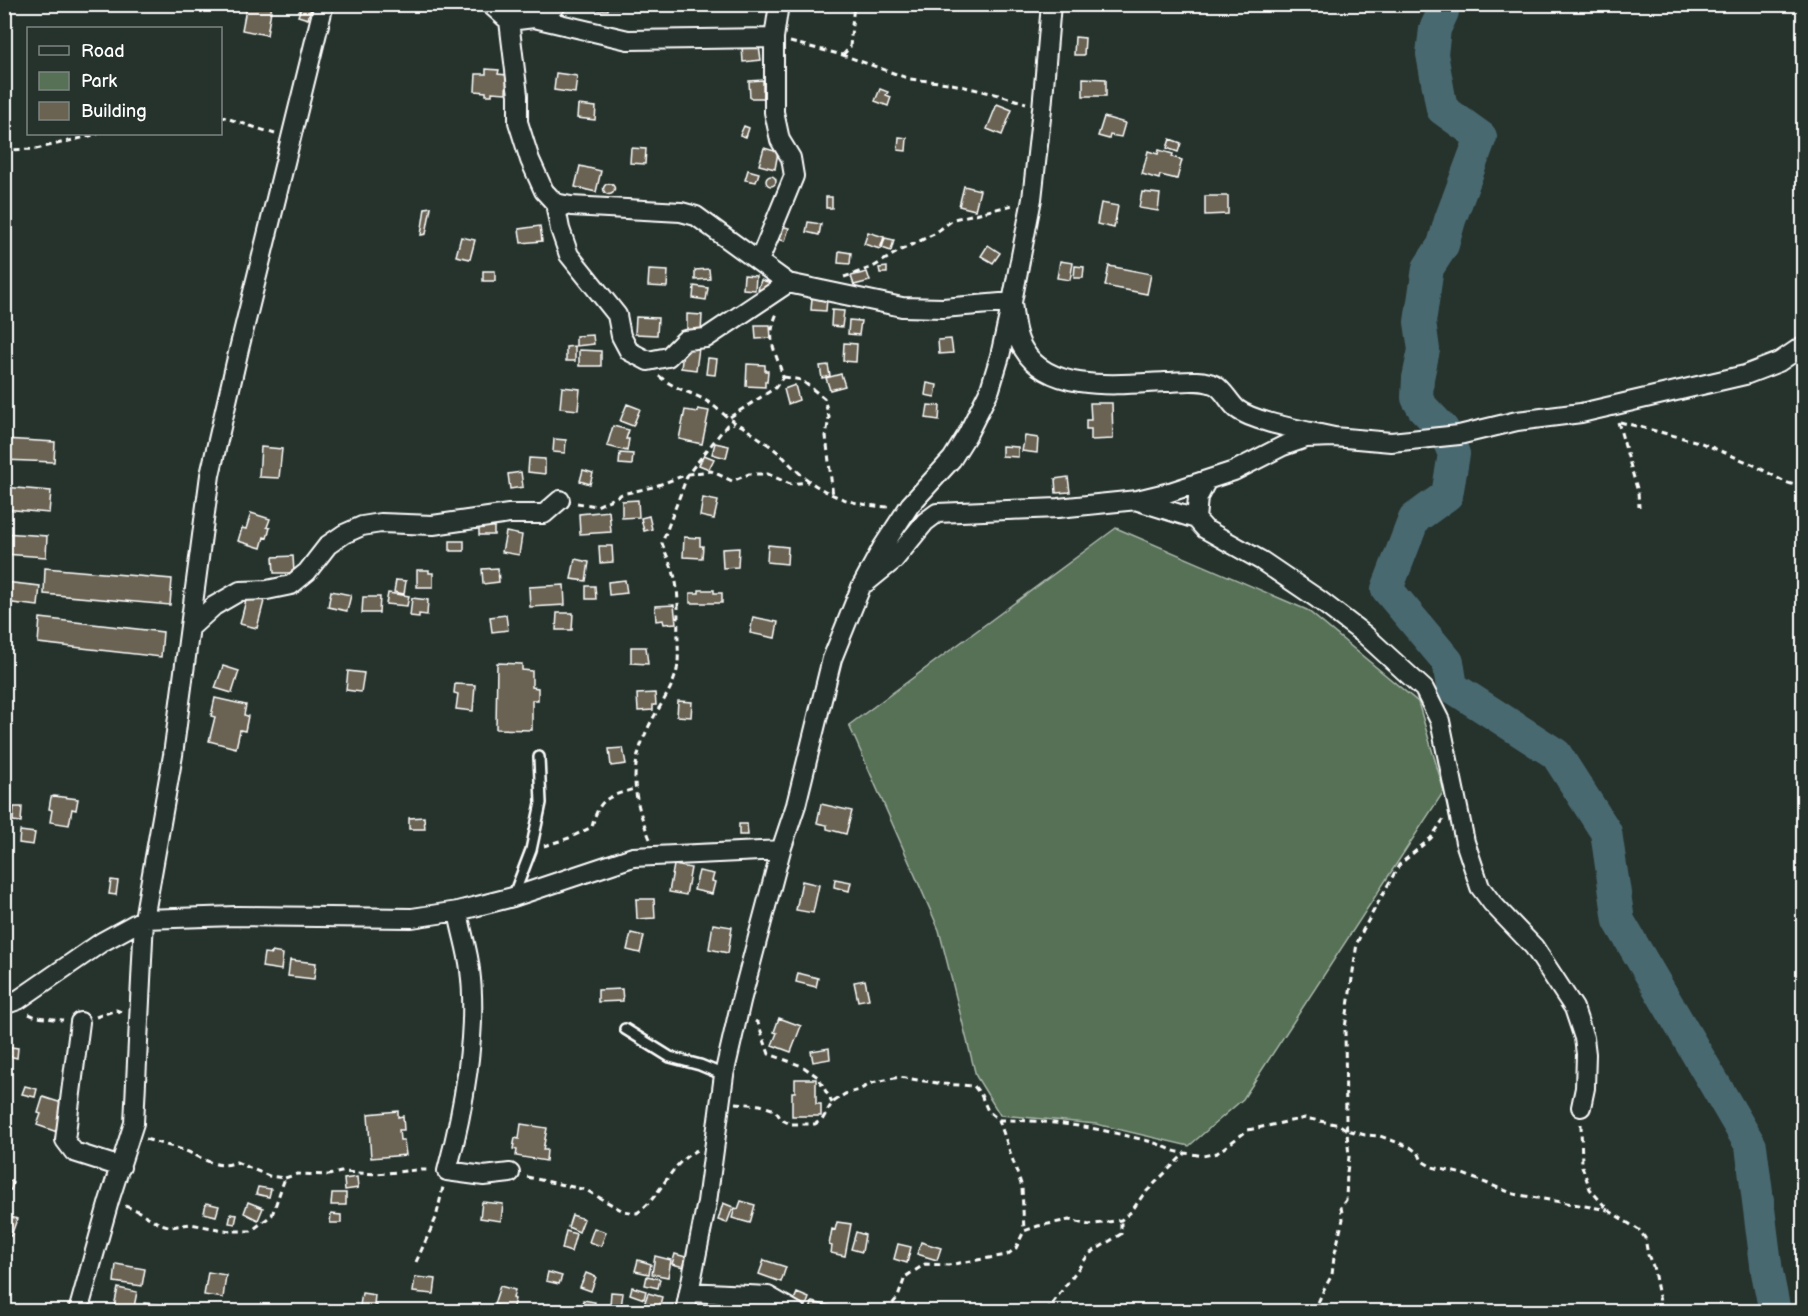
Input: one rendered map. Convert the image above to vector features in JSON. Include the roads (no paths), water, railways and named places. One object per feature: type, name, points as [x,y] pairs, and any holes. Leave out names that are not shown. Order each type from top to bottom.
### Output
[{"type":"street","points":[[78,1311],[109,1201],[131,1136],[137,1098],[144,919],[173,755],[210,475],[238,348],[324,4]]},
{"type":"street","points":[[534,18],[557,4]]},
{"type":"street","points":[[759,261],[794,176],[790,158],[780,140],[774,112],[774,38],[779,4]]},
{"type":"street","points":[[685,1311],[707,1202],[724,1075],[741,1001],[781,850],[796,805],[832,660],[861,587],[882,548],[910,505],[952,459],[981,409],[1000,357],[1032,199],[1051,4]]},
{"type":"street","points":[[491,5],[508,21],[518,95],[518,122],[530,160],[544,191],[555,202],[571,206],[681,212],[696,216],[788,283],[805,287],[824,289],[902,307],[943,308],[1012,302]]},
{"type":"street","points":[[508,21],[534,18],[628,40],[774,38]]},
{"type":"street","points":[[555,202],[560,229],[569,255],[617,315],[621,336],[629,351],[648,361],[668,357],[685,340],[706,338],[788,283]]},
{"type":"street","points":[[1012,302],[1015,327],[1024,351],[1037,366],[1057,376],[1109,385],[1196,381],[1215,385],[1237,409],[1260,419],[1334,437]]},
{"type":"street","points":[[861,587],[894,560],[925,522],[938,513],[1058,508],[1137,500],[1234,471],[1306,438],[1334,437],[1391,442],[1459,435],[1517,421],[1581,413],[1745,375],[1779,362],[1803,345]]},
{"type":"street","points":[[1196,519],[1198,497],[1207,480]]},
{"type":"street","points":[[1137,500],[1196,519],[1205,529],[1262,561],[1318,599],[1365,635],[1424,689],[1440,721],[1465,843],[1480,887],[1533,947],[1574,1008],[1584,1038],[1586,1054],[1585,1089],[1581,1107]]},
{"type":"street","points":[[190,627],[214,606],[240,591],[267,590],[291,585],[307,572],[328,544],[362,526],[381,523],[433,525],[509,514],[543,514],[560,501]]},
{"type":"street","points":[[4,1005],[18,1000],[102,942],[144,919],[236,916],[412,918],[459,911],[513,897],[633,857],[781,850]]},
{"type":"street","points":[[459,911],[470,969],[471,1029],[463,1090],[447,1171],[484,1176],[510,1173]]},
{"type":"street","points":[[81,1022],[65,1140],[74,1152],[121,1167]]},
{"type":"street","points":[[689,1292],[768,1296],[796,1311]]},
{"type":"lane","points":[[513,897],[531,850],[542,803],[539,757]]},
{"type":"lane","points":[[625,1029],[670,1057],[700,1065],[724,1075]]},
{"type":"waterway","points":[[1442,4],[1443,12],[1435,29],[1432,54],[1442,109],[1481,137],[1443,245],[1428,268],[1420,322],[1424,350],[1418,378],[1417,398],[1423,408],[1443,429],[1454,454],[1447,495],[1414,519],[1387,589],[1448,662],[1452,687],[1556,754],[1606,832],[1619,921],[1751,1146],[1767,1272],[1775,1312]]}]
